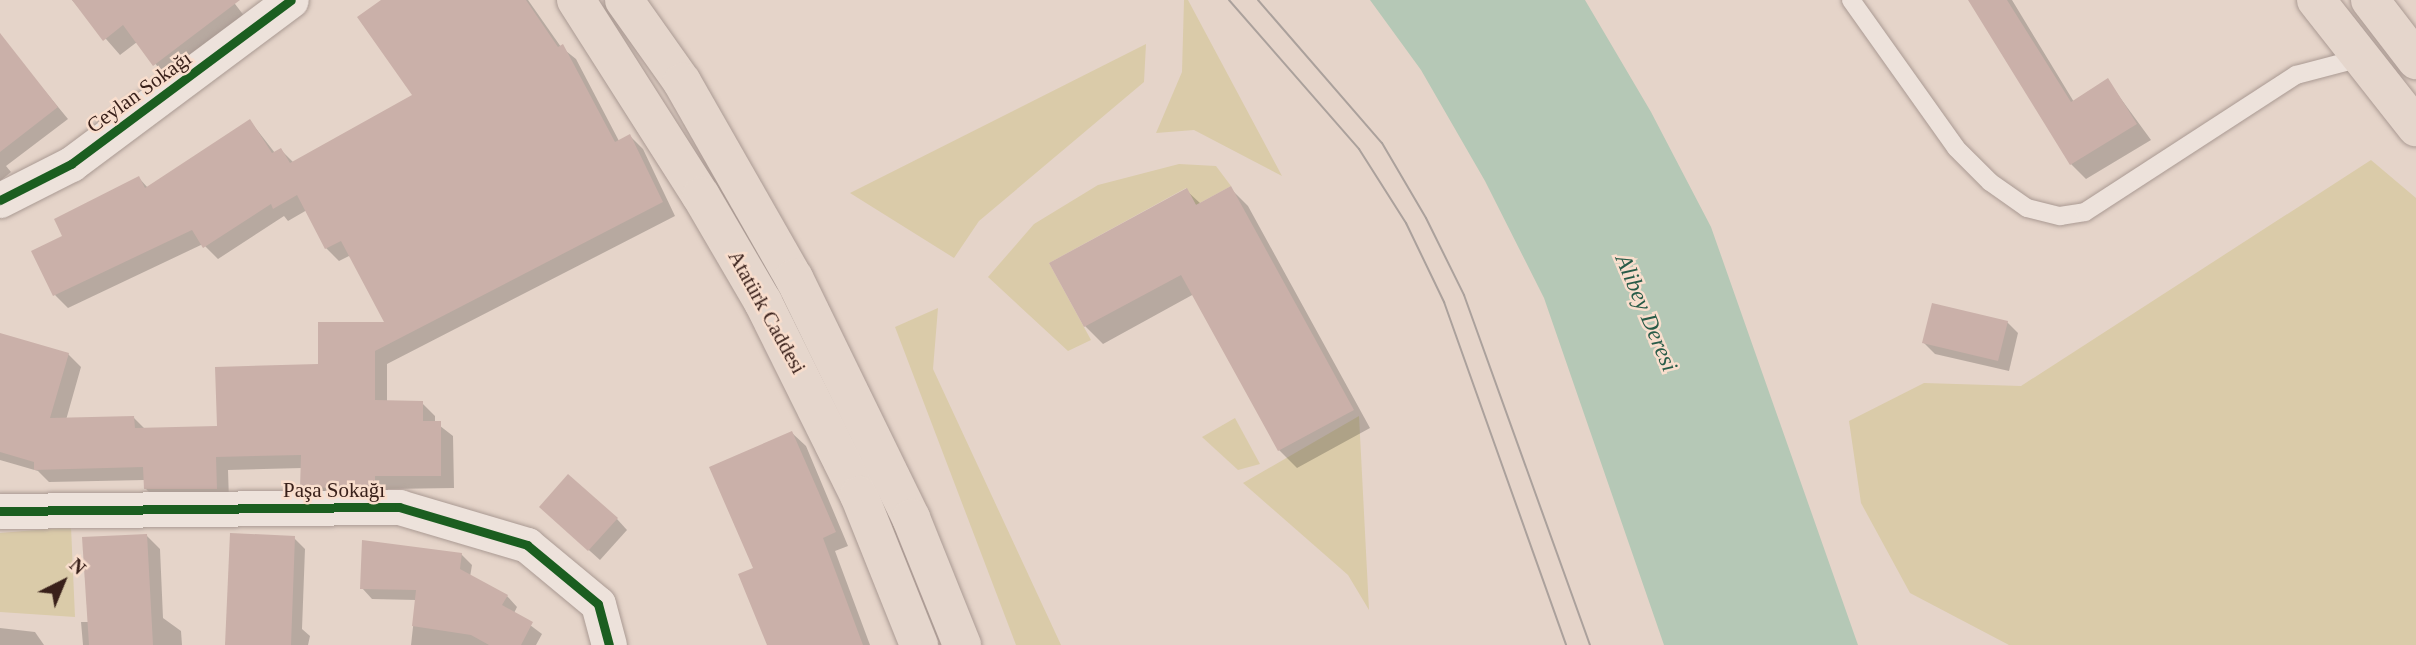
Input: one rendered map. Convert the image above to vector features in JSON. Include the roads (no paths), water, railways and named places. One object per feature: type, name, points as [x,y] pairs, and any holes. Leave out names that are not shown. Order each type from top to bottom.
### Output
[{"type":"main road","name":"Atatürk Caddesi","points":[[576,0],[701,196],[763,302],[859,495],[919,645]]},
{"type":"main road","name":"Atatürk Caddesi","points":[[624,0],[682,82],[794,278],[911,518],[962,645]]},
{"type":"main road","points":[[2316,0],[2416,127]]},
{"type":"main road","points":[[2370,0],[2416,60]]},
{"type":"street","name":"Ceylan Sokağı","points":[[0,200],[71,164],[277,4]]},
{"type":"street","name":"Paşa Sokağı","points":[[0,512],[400,508],[527,545],[598,604],[610,645]]},
{"type":"lane","points":[[1851,0],[1956,148],[1990,182],[2027,208],[2060,216],[2085,212],[2296,75],[2361,58]]},
{"type":"water","name":"Alibey Deresi","points":[[1370,0],[1585,0],[1651,112],[1711,227],[1858,645],[1664,645],[1544,298],[1485,181],[1421,70]]},
{"type":"tram line","points":[[1229,0],[1359,149],[1406,223],[1444,302],[1566,645]]},
{"type":"tram line","points":[[1258,0],[1382,143],[1426,218],[1464,295],[1590,645]]}]
